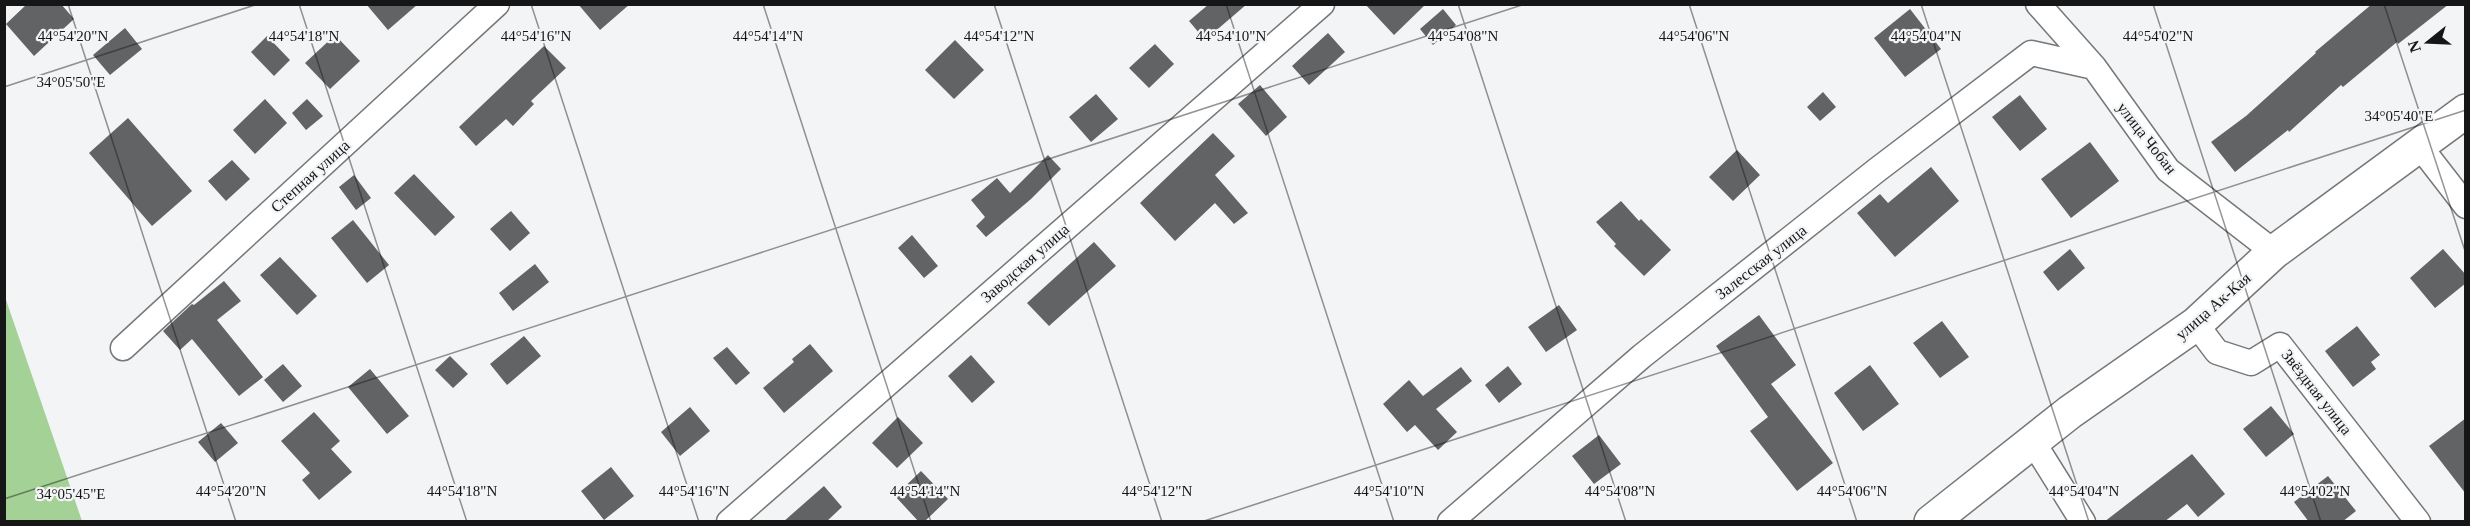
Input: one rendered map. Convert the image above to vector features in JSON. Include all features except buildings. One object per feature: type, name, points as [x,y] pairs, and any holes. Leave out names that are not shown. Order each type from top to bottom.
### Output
[{"type":"main road","name":"улица Ак-Кая","points":[[1931,522],[2070,412],[2196,324],[2274,252],[2418,144],[2466,111]]},
{"type":"street","name":"Степная улица","points":[[123,348],[497,4]]},
{"type":"street","name":"Заводская улица","points":[[729,522],[1322,4]]},
{"type":"street","name":"улица Чобан","points":[[2038,4],[2094,67],[2168,170],[2274,252]]},
{"type":"street","name":"Залесская улица","points":[[1450,522],[1642,356],[1877,170],[2031,53],[2094,67]]},
{"type":"street","points":[[2418,144],[2466,206]]},
{"type":"street","name":"Звёздная улица","points":[[2196,324],[2217,352],[2251,363],[2280,345],[2418,522]]},
{"type":"street","points":[[2033,442],[2083,522]]},
{"type":"green space","points":[[5,297],[82,521],[5,521]]}]
